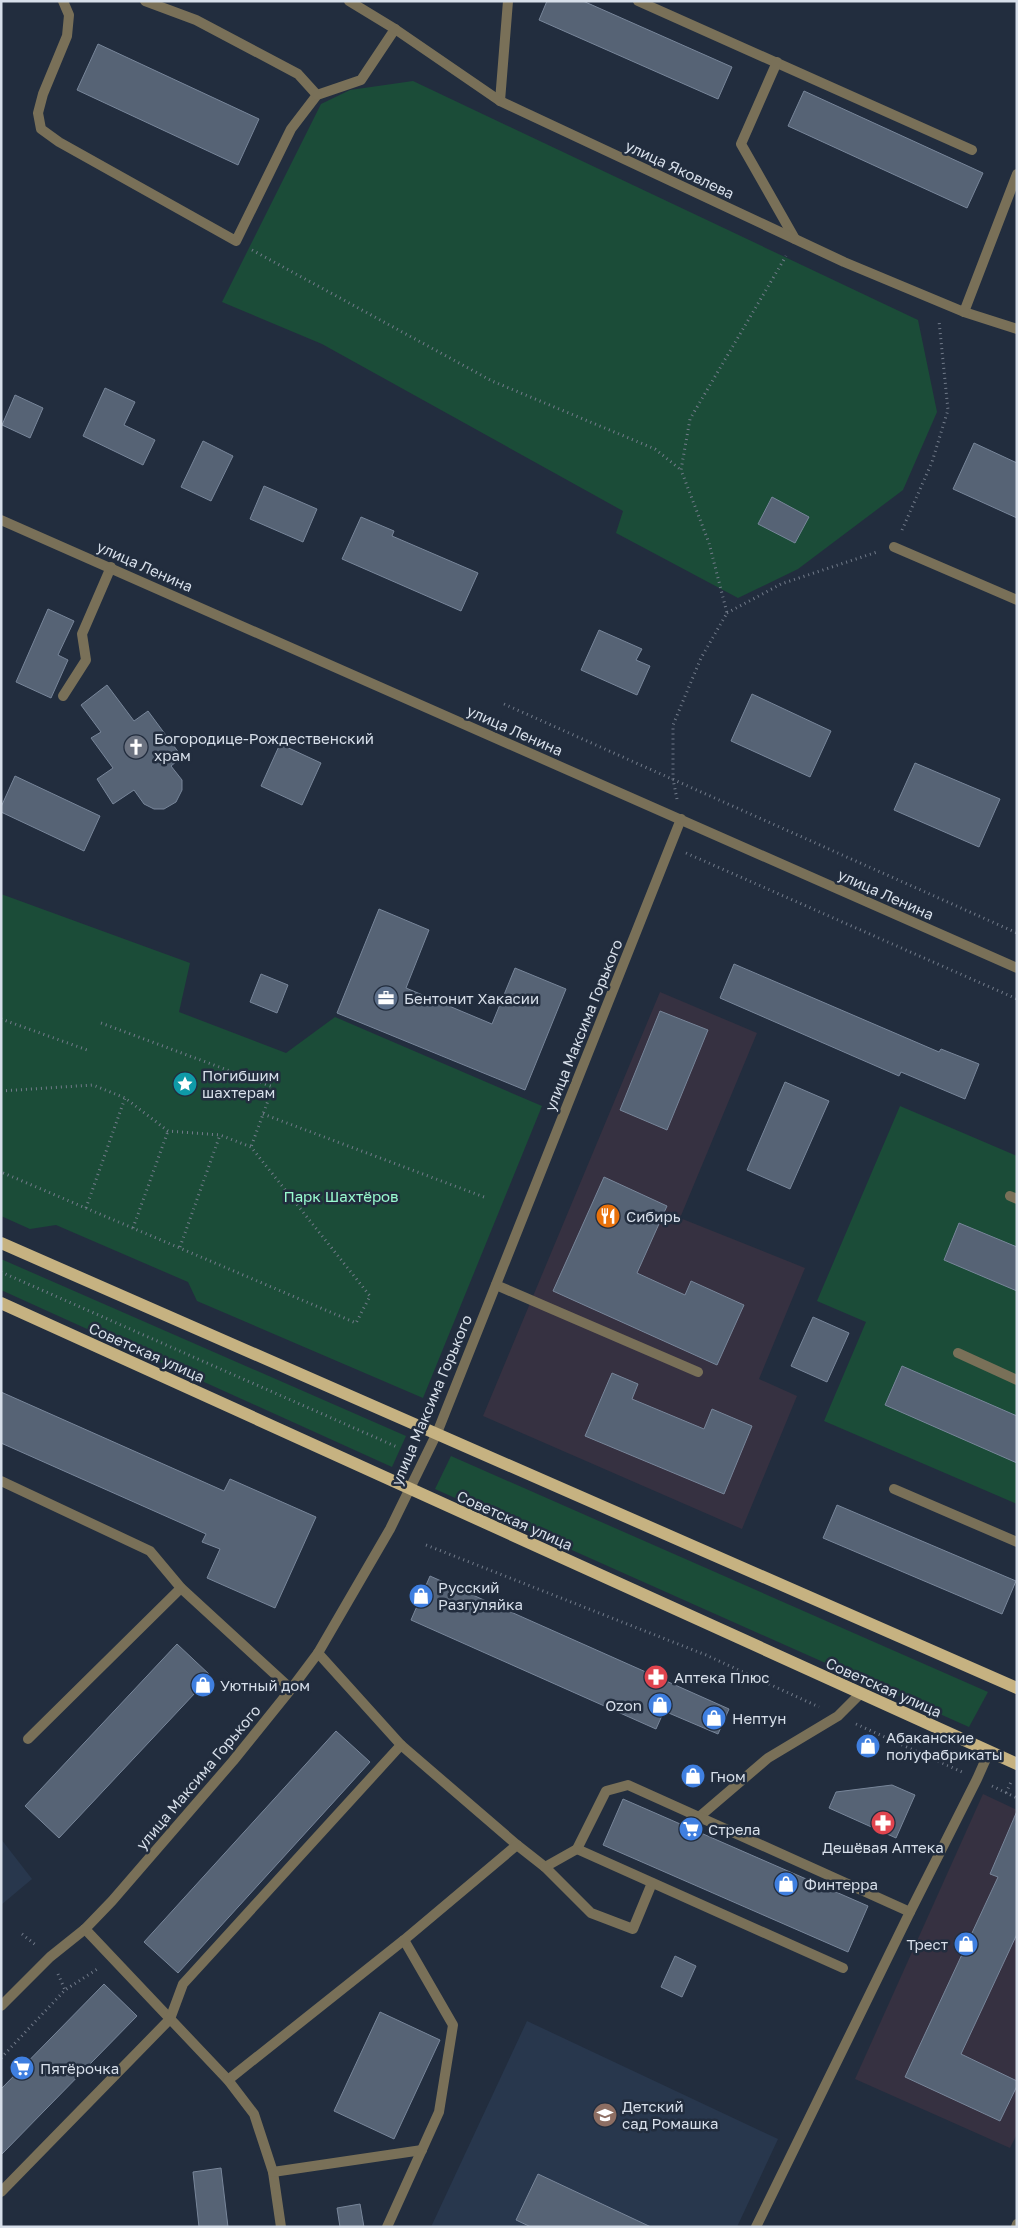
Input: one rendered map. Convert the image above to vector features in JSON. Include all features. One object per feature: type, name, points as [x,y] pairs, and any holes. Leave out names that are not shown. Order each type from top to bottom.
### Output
[{"type":"main road","points":[[1,1243],[1017,1688]]},
{"type":"main road","name":"Советская улица","points":[[1,1304],[1017,1764]]},
{"type":"street","points":[[63,1],[69,15],[67,36],[43,94],[38,113],[41,129],[59,142],[236,241],[291,129],[317,95],[361,80],[395,28]]},
{"type":"street","points":[[145,1],[196,20],[298,74],[317,95]]},
{"type":"street","name":"улица Яковлева","points":[[349,1],[395,28],[500,101],[844,262],[964,312],[1017,329]]},
{"type":"street","points":[[500,101],[508,1]]},
{"type":"street","points":[[638,1],[972,150]]},
{"type":"street","points":[[777,62],[741,144],[795,239]]},
{"type":"street","points":[[964,312],[1017,174]]},
{"type":"street","name":"улица Ленина","points":[[1,520],[1017,968]]},
{"type":"street","points":[[894,547],[1017,600]]},
{"type":"street","points":[[63,696],[86,660],[82,634],[111,567]]},
{"type":"street","name":"улица Максима Горького","points":[[1,2006],[45,1962],[85,1929],[112,1901],[233,1761],[318,1652],[390,1529],[436,1433],[681,819]]},
{"type":"street","points":[[496,1284],[698,1372]]},
{"type":"street","points":[[958,1353],[1017,1380]]},
{"type":"street","points":[[1,1482],[150,1551],[181,1588],[291,1689]]},
{"type":"street","points":[[894,1489],[1017,1542]]},
{"type":"street","points":[[28,1739],[181,1588]]},
{"type":"street","points":[[318,1652],[401,1745],[545,1867],[591,1913],[633,1928],[652,1883]]},
{"type":"street","points":[[699,1817],[768,1758],[838,1716],[860,1694]]},
{"type":"street","points":[[1,2192],[170,2019],[183,1984],[401,1745]]},
{"type":"street","points":[[756,2227],[977,1779],[988,1752]]},
{"type":"street","points":[[545,1867],[577,1849],[606,1791],[628,1785],[910,1912]]},
{"type":"street","points":[[228,2080],[404,1940],[517,1845]]},
{"type":"street","points":[[577,1849],[843,1968]]},
{"type":"street","points":[[85,1929],[228,2080],[254,2114],[273,2172],[281,2227]]},
{"type":"street","points":[[387,2227],[440,2112],[453,2025],[404,1940]]},
{"type":"street","points":[[273,2172],[422,2150]]},
{"type":"path","points":[[681,470],[690,419],[795,239]]},
{"type":"path","points":[[236,241],[492,381],[655,449],[681,470],[709,543],[727,613]]},
{"type":"path","points":[[681,819],[673,779],[673,724],[700,658],[727,613],[781,584],[894,547],[932,462],[948,410],[936,300]]},
{"type":"path","points":[[504,704],[1017,933]]},
{"type":"path","points":[[671,846],[1017,999]]},
{"type":"path","points":[[1,1019],[90,1050]]},
{"type":"path","points":[[102,1023],[273,1088],[251,1147]]},
{"type":"path","points":[[1,1091],[92,1085],[125,1098],[168,1130],[220,1135],[251,1147],[370,1296],[356,1323],[1,1172]]},
{"type":"path","points":[[86,1208],[125,1098]]},
{"type":"path","points":[[264,1114],[484,1197]]},
{"type":"path","points":[[133,1228],[168,1130]]},
{"type":"path","points":[[180,1248],[220,1135]]},
{"type":"path","points":[[1,1272],[397,1447]]},
{"type":"path","points":[[426,1545],[706,1655],[1017,1798]]},
{"type":"path","points":[[1,2058],[65,1990],[113,1959]]},
{"type":"shaded area","points":[[660,992],[757,1033],[680,1218],[805,1268],[759,1379],[797,1396],[742,1529],[483,1416]]},
{"type":"shaded area","name":"Трест","points":[[983,1794],[1017,1810],[1017,2134],[1010,2148],[855,2079]]},
{"type":"shaded area","points":[[1,1839],[32,1879],[1,1905]]},
{"type":"shaded area","name":"Детский сад Ромашка","points":[[527,2021],[778,2139],[737,2227],[431,2227]]},
{"type":"green space","points":[[413,81],[918,320],[937,412],[903,490],[798,569],[738,598],[616,533],[623,511],[322,344],[222,302],[321,104],[350,90]]},
{"type":"green space","name":"Парк Шахтёров","points":[[1,894],[190,963],[179,1012],[286,1053],[335,1017],[542,1106],[423,1398],[197,1301],[188,1282],[56,1225],[30,1229],[1,1216]]},
{"type":"green space","points":[[900,1106],[1017,1156],[1017,1504],[824,1421],[866,1322],[817,1301]]},
{"type":"green space","points":[[1,1259],[406,1436],[392,1467],[1,1290]]},
{"type":"green space","points":[[451,1456],[988,1692],[969,1727],[435,1489]]},
{"type":"building","points":[[547,1],[583,1],[732,67],[718,99],[539,20]]},
{"type":"building","points":[[98,44],[259,119],[238,165],[77,90]]},
{"type":"building","points":[[804,91],[983,173],[967,208],[788,126]]},
{"type":"building","points":[[105,388],[135,402],[124,425],[155,440],[143,465],[83,436]]},
{"type":"building","points":[[15,395],[43,408],[30,438],[2,425]]},
{"type":"building","points":[[203,441],[233,456],[211,501],[181,487]]},
{"type":"building","points":[[974,443],[1017,463],[1017,518],[953,489]]},
{"type":"building","points":[[264,486],[317,509],[303,542],[250,519]]},
{"type":"building","points":[[772,497],[809,517],[795,543],[758,524]]},
{"type":"building","points":[[361,517],[394,531],[392,536],[478,573],[461,611],[342,559]]},
{"type":"building","points":[[48,609],[74,621],[58,655],[68,660],[51,698],[16,682]]},
{"type":"building","points":[[599,630],[642,649],[636,660],[650,666],[637,695],[581,670]]},
{"type":"building","name":"Богородице-Рождественский храм","points":[[107,685],[134,721],[148,711],[182,757],[171,766],[182,780],[182,790],[176,802],[164,809],[154,809],[144,804],[134,790],[113,804],[97,779],[113,768],[91,738],[101,732],[81,705]]},
{"type":"building","points":[[752,694],[831,731],[810,777],[731,741]]},
{"type":"building","points":[[280,744],[321,763],[302,805],[261,786]]},
{"type":"building","points":[[915,763],[1000,799],[979,847],[894,810]]},
{"type":"building","points":[[15,776],[100,816],[84,851],[1,812],[1,807]]},
{"type":"building","name":"Бентонит Хакасии","points":[[379,909],[429,930],[406,988],[492,1024],[515,968],[566,989],[525,1090],[337,1013]]},
{"type":"building","points":[[734,964],[939,1052],[941,1049],[979,1064],[965,1099],[901,1072],[899,1076],[720,998]]},
{"type":"building","points":[[261,974],[288,985],[277,1013],[250,1002]]},
{"type":"building","points":[[660,1011],[708,1030],[667,1130],[620,1110]]},
{"type":"building","points":[[785,1082],[829,1101],[790,1189],[747,1170]]},
{"type":"building","points":[[604,1177],[667,1206],[637,1273],[685,1295],[691,1281],[744,1305],[717,1365],[553,1291]]},
{"type":"building","points":[[959,1223],[1017,1247],[1017,1291],[944,1260]]},
{"type":"building","points":[[813,1317],[849,1333],[827,1382],[791,1366]]},
{"type":"building","points":[[902,1366],[1017,1416],[1017,1463],[885,1405]]},
{"type":"building","points":[[612,1373],[638,1384],[632,1399],[704,1429],[712,1409],[752,1426],[724,1494],[585,1436]]},
{"type":"building","points":[[1,1392],[224,1491],[230,1479],[316,1517],[275,1608],[207,1578],[220,1549],[202,1542],[206,1534],[1,1443]]},
{"type":"building","points":[[837,1505],[1016,1581],[1002,1614],[823,1538]]},
{"type":"building","points":[[430,1576],[729,1709],[718,1734],[664,1711],[656,1729],[411,1620]]},
{"type":"building","points":[[177,1644],[211,1676],[59,1838],[25,1806]]},
{"type":"building","points":[[336,1731],[370,1762],[178,1973],[144,1942]]},
{"type":"building","name":"Дешёвая Аптека","points":[[892,1785],[915,1795],[896,1838],[829,1808],[836,1792]]},
{"type":"building","points":[[623,1799],[868,1906],[848,1952],[603,1845]]},
{"type":"building","points":[[1017,1811],[1017,1934],[961,2054],[1017,2081],[1017,2086],[1000,2121],[905,2077],[998,1877],[990,1874]]},
{"type":"building","points":[[675,1956],[696,1966],[682,1997],[661,1987]]},
{"type":"building","points":[[104,1984],[137,2016],[1,2155],[1,2089]]},
{"type":"building","points":[[380,2012],[440,2040],[394,2139],[334,2111]]},
{"type":"building","points":[[221,2168],[228,2227],[199,2227],[193,2172]]},
{"type":"building","points":[[538,2174],[651,2227],[531,2227],[516,2220]]},
{"type":"building","points":[[360,2204],[364,2227],[340,2227],[337,2208]]},
{"type":"place","name":"Богородице-Рождественский храм","points":[[136,747]]},
{"type":"place","name":"Бентонит Хакасии","points":[[386,998]]},
{"type":"place","name":"Погибшим шахтерам","points":[[185,1084]]},
{"type":"place","name":"Сибирь","points":[[608,1216]]},
{"type":"place","name":"Русский Разгуляйка","points":[[421,1596]]},
{"type":"place","name":"Аптека Плюс","points":[[656,1677]]},
{"type":"place","name":"Уютный дом","points":[[203,1685]]},
{"type":"place","name":"Ozon","points":[[660,1705]]},
{"type":"place","name":"Нептун","points":[[714,1718]]},
{"type":"place","name":"Абаканские полуфабрикаты","points":[[868,1746]]},
{"type":"place","name":"Гном","points":[[693,1776]]},
{"type":"place","name":"Дешёвая Аптека","points":[[883,1823]]},
{"type":"place","name":"Стрела","points":[[691,1829]]},
{"type":"place","name":"Финтерра","points":[[786,1884]]},
{"type":"place","name":"Трест","points":[[966,1944]]},
{"type":"place","name":"Пятёрочка","points":[[22,2068]]},
{"type":"place","name":"Детский сад Ромашка","points":[[605,2115]]}]
